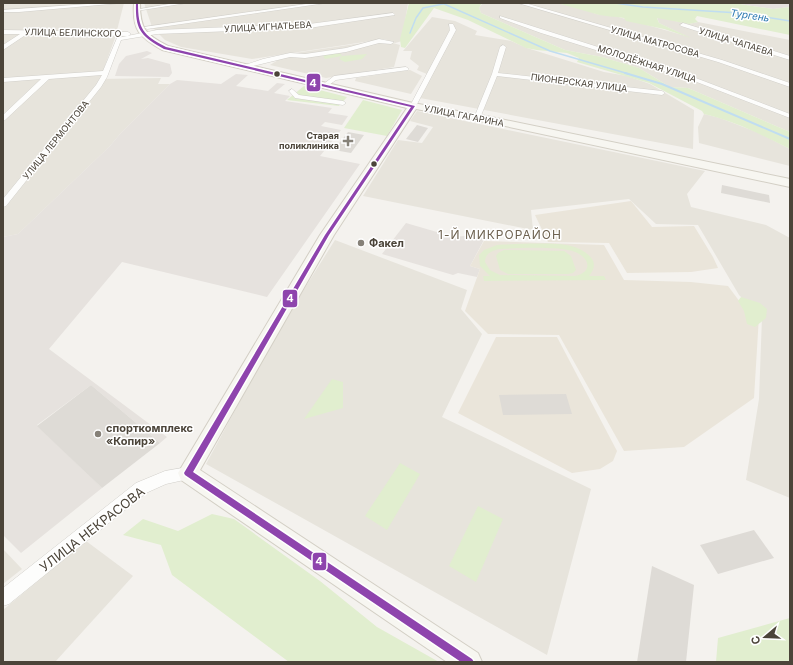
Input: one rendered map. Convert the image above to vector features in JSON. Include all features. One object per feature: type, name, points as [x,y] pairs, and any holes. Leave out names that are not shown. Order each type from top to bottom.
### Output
[{"type":"main road","points":[[137,6],[140,32]]},
{"type":"main road","name":"УЛИЦА ГАГАРИНА","points":[[140,32],[165,48],[324,86],[413,106],[790,183]]},
{"type":"main road","points":[[413,106],[327,235],[188,473],[469,662]]},
{"type":"street","points":[[3,11],[120,3]]},
{"type":"street","points":[[137,6],[185,3]]},
{"type":"street","points":[[140,32],[163,24],[324,3]]},
{"type":"street","name":"УЛИЦА МАТРОСОВА","points":[[520,3],[720,61],[790,85]]},
{"type":"street","name":"УЛИЦА ИГНАТЬЕВА","points":[[140,32],[308,26],[393,14]]},
{"type":"street","name":"МОЛОДЁЖНАЯ УЛИЦА","points":[[502,17],[543,32],[691,78],[790,116]]},
{"type":"street","points":[[413,106],[453,30],[451,25]]},
{"type":"street","name":"УЛИЦА ЧАПАЕВА","points":[[683,25],[790,58]]},
{"type":"street","name":"УЛИЦА БЕЛИНСКОГО","points":[[3,32],[140,32]]},
{"type":"street","points":[[3,48],[25,32]]},
{"type":"street","name":"УЛИЦА ЛЕРМОНТОВА","points":[[3,204],[99,86],[119,38],[140,32]]},
{"type":"street","points":[[245,66],[290,55],[305,56],[346,50],[379,41],[391,42]]},
{"type":"street","points":[[477,118],[495,74],[503,47]]},
{"type":"street","points":[[324,86],[334,78],[406,69]]},
{"type":"street","points":[[3,80],[105,73]]},
{"type":"street","name":"ПИОНЕРСКАЯ УЛИЦА","points":[[495,74],[662,93]]},
{"type":"street","points":[[3,119],[48,76]]},
{"type":"street","points":[[292,91],[297,97],[343,103]]},
{"type":"street","name":"УЛИЦА НЕКРАСОВА","points":[[3,598],[141,488],[165,478],[188,473]]},
{"type":"shaded area","points":[[3,3],[124,3],[115,38],[100,79],[161,78],[158,84],[170,84],[110,146],[18,234],[3,237]]},
{"type":"shaded area","points":[[144,3],[408,3],[402,41],[395,43],[384,39],[252,59],[181,47],[165,40],[152,27]]},
{"type":"shaded area","points":[[481,3],[557,3],[587,10],[596,14],[615,16],[686,36],[659,23],[657,17],[689,24],[698,22],[790,40],[790,132],[688,88],[670,87],[639,68],[602,57],[565,50],[481,13],[479,8],[482,4]]},
{"type":"shaded area","points":[[733,3],[790,3],[790,7],[773,9]]},
{"type":"shaded area","points":[[432,17],[455,21],[477,31],[475,35],[511,41],[527,48],[604,72],[627,76],[650,84],[694,110],[693,149],[420,98],[432,76],[417,70],[419,66],[410,59],[412,51],[403,51]]},
{"type":"shaded area","points":[[382,40],[400,45],[394,67],[326,78],[270,65],[288,54]]},
{"type":"shaded area","points":[[147,51],[152,53],[141,59],[148,58],[170,64],[172,73],[169,77],[115,76],[119,64],[126,56]]},
{"type":"shaded area","points":[[410,70],[422,76],[411,94],[355,81],[356,78]]},
{"type":"shaded area","points":[[236,74],[248,75],[236,86],[268,91],[277,83],[285,84],[274,93],[290,96],[285,101],[332,108],[328,113],[348,116],[342,125],[325,122],[321,126],[341,130],[320,156],[360,164],[267,297],[122,262],[49,349],[167,437],[160,443],[91,385],[37,425],[102,488],[21,553],[3,535],[3,237],[18,234],[110,146],[170,84],[177,80],[221,84]]},
{"type":"shaded area","points":[[417,111],[705,171],[687,194],[691,207],[766,225],[790,238],[790,498],[746,480],[759,399],[762,317],[739,295],[698,225],[656,224],[629,199],[531,210],[533,230],[363,196],[398,140],[422,143],[433,127],[410,121]]},
{"type":"shaded area","points":[[704,114],[720,118],[759,133],[790,149],[790,166],[699,143],[698,127]]},
{"type":"shaded area","points":[[631,201],[652,227],[694,226],[718,268],[691,272],[627,273],[609,243],[548,242],[535,215]]},
{"type":"shaded area","points":[[406,223],[454,237],[475,235],[485,238],[470,266],[480,269],[477,277],[458,273],[453,275],[382,254]]},
{"type":"shaded area","points":[[335,240],[467,290],[461,309],[482,334],[442,417],[591,489],[547,655],[206,464],[279,329]]},
{"type":"shaded area","points":[[484,241],[604,245],[624,280],[691,282],[728,286],[740,302],[759,316],[754,398],[684,447],[624,451],[559,335],[488,334],[465,311],[480,269],[470,266]]},
{"type":"shaded area","points":[[496,337],[557,337],[617,451],[613,461],[600,469],[572,473],[458,413]]},
{"type":"shaded area","points":[[86,541],[133,576],[55,662],[3,662],[3,610]]},
{"type":"shaded area","points":[[3,549],[22,569],[3,584]]},
{"type":"green space","points":[[409,3],[482,3],[479,8],[481,13],[565,50],[602,57],[639,68],[670,87],[688,88],[790,132],[790,149],[737,124],[704,114],[702,111],[649,83],[577,62],[579,58],[567,53],[526,48],[468,20],[434,8],[405,48],[401,47],[400,39]]},
{"type":"green space","points":[[557,3],[733,3],[773,9],[790,7],[790,35],[697,16],[695,19],[698,22],[689,24],[657,18],[659,23],[691,38],[664,29],[626,21],[624,18],[599,15]]},
{"type":"green space","points":[[339,52],[342,56],[325,59],[322,54]]},
{"type":"green space","points":[[367,54],[362,59],[345,62],[339,59],[342,56]]},
{"type":"green space","points":[[304,86],[347,97],[339,106],[287,100]]},
{"type":"green space","points":[[363,100],[402,110],[387,136],[344,128]]},
{"type":"green space","points":[[545,244],[571,246],[588,254],[592,259],[594,268],[589,276],[604,276],[606,280],[484,281],[483,276],[490,276],[480,266],[479,255],[484,250],[497,245]],"holes":[[[538,248],[569,250],[584,258],[587,268],[581,274],[575,276],[500,275],[490,270],[485,262],[487,255],[499,249]]]},
{"type":"green space","points":[[504,250],[564,251],[571,256],[576,270],[573,273],[568,274],[508,274],[500,270],[496,256]]},
{"type":"green space","points":[[741,297],[760,303],[767,309],[766,318],[755,327],[747,324],[744,311],[738,301]]},
{"type":"green space","points":[[332,379],[343,382],[343,408],[304,419]]},
{"type":"green space","points":[[400,463],[420,474],[387,530],[365,516]]},
{"type":"green space","points":[[478,506],[503,519],[476,582],[449,566]]},
{"type":"green space","points":[[212,514],[234,519],[320,581],[377,627],[439,662],[289,662],[172,575],[161,545],[123,535],[143,519],[178,531]]},
{"type":"green space","points":[[790,618],[790,662],[716,662],[718,638]]},
{"type":"building","points":[[417,125],[428,128],[418,142],[406,139]]},
{"type":"building","name":"Старая поликлиника","points":[[348,132],[364,135],[351,153],[334,150]]},
{"type":"building","points":[[722,185],[769,195],[770,203],[721,193]]},
{"type":"building","name":"спорткомплекс «Копир»","points":[[91,385],[160,443],[102,488],[37,426]]},
{"type":"building","points":[[566,394],[572,414],[503,415],[499,395]]},
{"type":"building","points":[[754,530],[774,558],[718,574],[700,545]]},
{"type":"building","points":[[652,566],[694,585],[686,662],[637,662]]},
{"type":"waterway","points":[[442,3],[550,51],[629,74]]},
{"type":"waterway","name":"Тургень","points":[[615,3],[643,7],[739,13],[790,21]]},
{"type":"waterway","points":[[410,33],[416,18],[423,8],[443,4]]},
{"type":"waterway","points":[[625,73],[662,84],[790,139]]},
{"type":"transit line","name":"4","points":[[137,3],[139,26],[142,31],[151,40],[165,48],[413,106],[327,235],[188,473],[469,662]]},
{"type":"place","name":"Старая поликлиника","points":[[348,141]]},
{"type":"place","name":"Факел","points":[[361,243]]},
{"type":"place","name":"спорткомплекс «Копир»","points":[[98,434]]},
{"type":"district","name":"1-Й МИКРОРАЙОН","points":[[500,235]]}]
